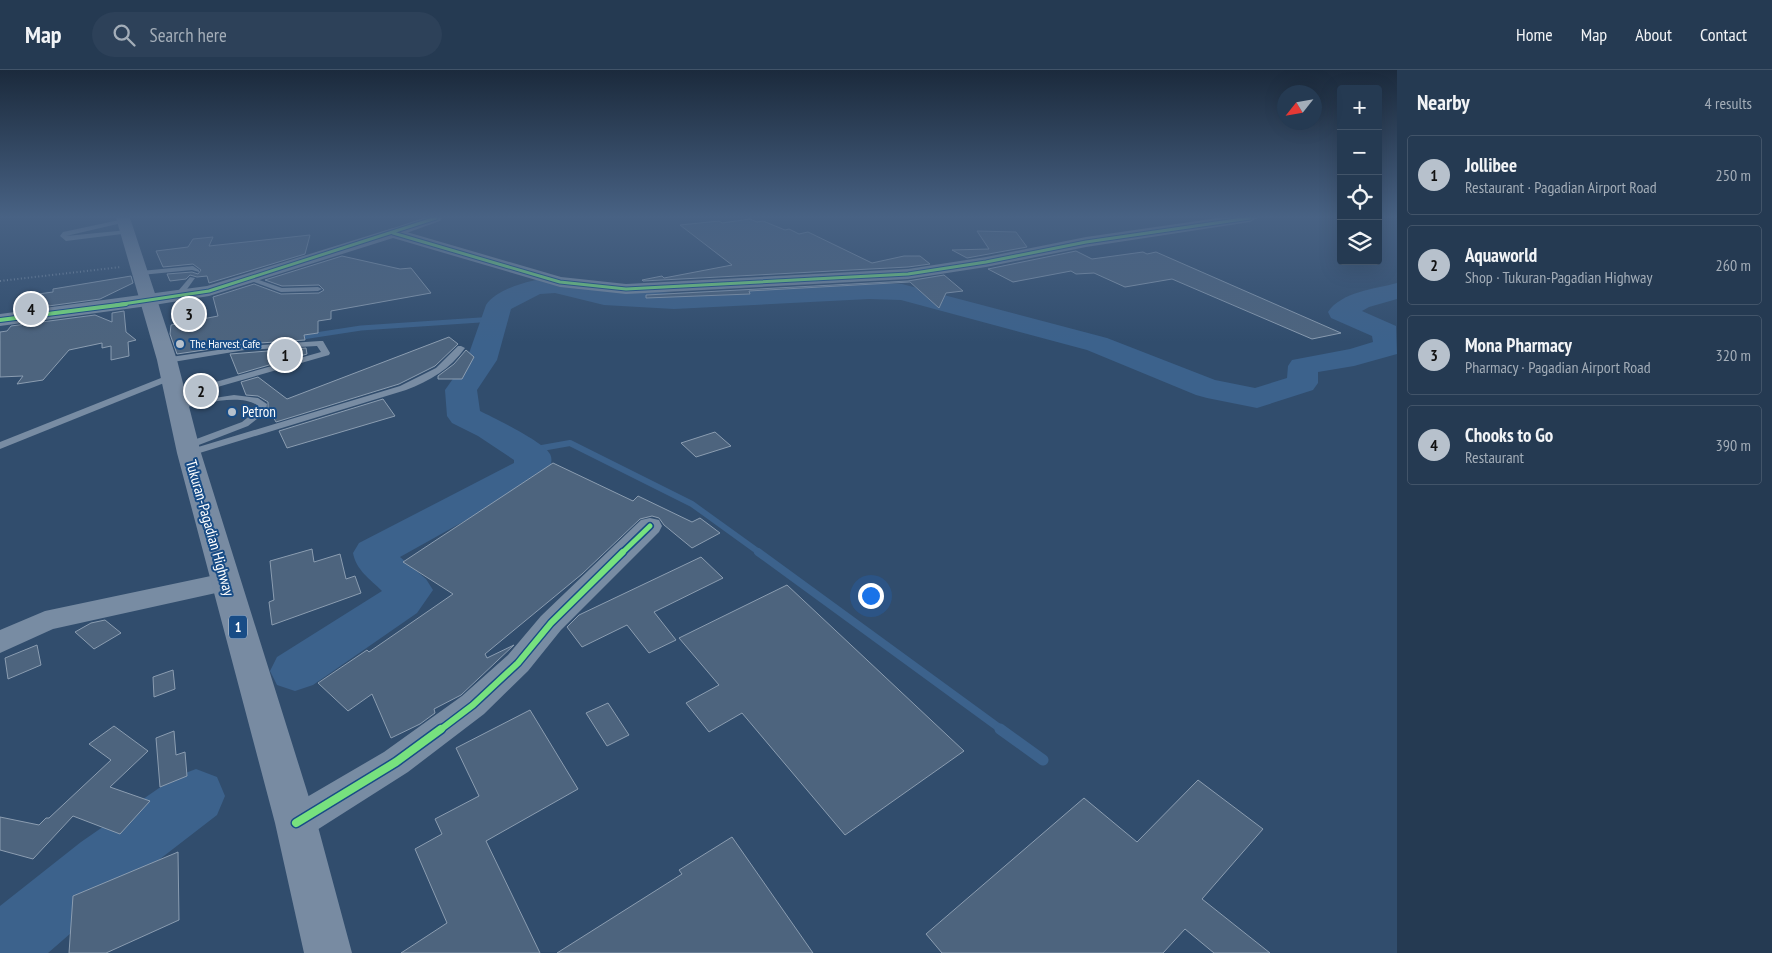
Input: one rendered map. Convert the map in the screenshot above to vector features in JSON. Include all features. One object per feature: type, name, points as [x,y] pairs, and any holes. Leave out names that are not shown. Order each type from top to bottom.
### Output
[{"type":"highway","name":"Tukuran-Pagadian Highway","points":[[136,259],[173,385],[188,450],[225,582],[296,823],[328,953]]},
{"type":"street","points":[[0,322],[31,318],[145,288],[209,291],[312,259]]},
{"type":"street","points":[[482,259],[560,282],[626,289],[908,274],[1000,259]]},
{"type":"street","points":[[296,823],[396,762],[473,705],[518,664],[551,623],[650,526]]},
{"type":"street","points":[[0,642],[45,621],[225,582]]},
{"type":"lane","points":[[145,288],[193,268],[197,271]]},
{"type":"lane","points":[[145,288],[192,278]]},
{"type":"lane","points":[[250,279],[281,290],[318,289]]},
{"type":"lane","points":[[0,446],[173,385],[245,348],[320,343],[326,354],[173,385]]},
{"type":"lane","points":[[188,450],[383,395],[421,381],[435,374],[446,365],[461,348]]},
{"type":"lane","points":[[173,385],[253,398],[262,404],[261,412],[252,420],[188,450]]},
{"type":"path","points":[[0,281],[145,288]]},
{"type":"building","points":[[160,259],[288,259],[209,283],[207,276],[197,277],[190,275],[186,279],[170,281],[167,274],[192,272],[198,274],[201,270],[193,264],[163,267]]},
{"type":"building","points":[[332,259],[356,259],[400,269],[411,268],[431,293],[331,311],[331,319],[318,321],[318,333],[304,335],[305,340],[245,344],[177,354],[170,334],[171,325],[218,316],[213,297],[254,284],[281,294],[319,293],[324,290],[319,285],[282,286],[265,280]]},
{"type":"building","points":[[724,259],[864,259],[872,263],[889,259],[924,259],[930,264],[908,267],[642,280],[662,276],[664,278],[732,265]]},
{"type":"building","points":[[1036,259],[1172,259],[1341,333],[1312,339],[1172,279],[1125,287],[1094,273],[1076,274],[1071,271],[1013,282],[988,269]]},
{"type":"building","points":[[944,275],[963,291],[946,293],[939,308],[910,282],[749,291],[750,294],[646,298],[646,295],[908,281]]},
{"type":"building","points":[[131,276],[133,283],[100,299],[26,309],[38,294],[53,292],[53,289]]},
{"type":"building","points":[[124,311],[126,332],[136,340],[128,342],[129,356],[111,360],[111,346],[102,348],[102,343],[69,350],[43,380],[17,384],[23,376],[0,377],[0,332],[7,331],[11,326],[95,315],[112,322],[112,313]]},
{"type":"building","points":[[449,337],[458,344],[435,366],[399,384],[276,422],[268,408],[268,402],[258,396],[246,395],[241,382],[258,377],[287,399]]},
{"type":"building","points":[[306,348],[307,354],[238,374],[230,354]]},
{"type":"building","points":[[466,350],[474,357],[462,379],[438,379],[438,376],[454,364]]},
{"type":"building","points":[[383,399],[395,416],[287,448],[279,431]]},
{"type":"building","points":[[715,432],[731,446],[696,457],[681,443]]},
{"type":"building","points":[[553,463],[633,501],[638,496],[692,522],[700,518],[720,533],[692,548],[664,525],[659,518],[652,516],[640,519],[582,574],[485,654],[487,658],[514,645],[461,695],[434,709],[435,713],[420,724],[391,738],[372,694],[348,711],[318,683],[367,650],[369,652],[453,594],[403,562]]},
{"type":"building","points":[[312,549],[314,562],[340,554],[346,579],[355,576],[361,593],[272,625],[269,602],[274,600],[270,561]]},
{"type":"building","points":[[701,557],[723,578],[654,612],[676,640],[649,653],[627,625],[582,647],[567,627],[579,615]]},
{"type":"building","points":[[787,585],[964,751],[845,835],[742,713],[709,732],[686,703],[719,685],[679,638]]},
{"type":"building","points":[[105,620],[121,633],[94,649],[75,632],[91,623]]},
{"type":"building","points":[[37,645],[41,665],[8,679],[5,658]]},
{"type":"building","points":[[173,670],[175,689],[154,697],[153,677]]},
{"type":"building","points":[[608,703],[629,735],[607,746],[586,713]]},
{"type":"building","points":[[530,710],[578,789],[486,841],[540,953],[401,953],[447,923],[415,849],[442,834],[435,819],[479,796],[456,748]]},
{"type":"building","points":[[114,726],[148,751],[110,787],[150,801],[120,834],[73,816],[33,859],[0,850],[0,817],[39,825],[46,818],[49,818],[111,760],[89,744]]},
{"type":"building","points":[[174,731],[176,755],[185,752],[187,776],[160,787],[156,738]]},
{"type":"building","points":[[1198,780],[1263,829],[1202,899],[1270,953],[1214,953],[1185,929],[1163,953],[942,953],[926,934],[1084,798],[1137,842]]},
{"type":"building","points":[[732,837],[813,953],[557,953],[682,874],[679,870]]},
{"type":"building","points":[[178,852],[179,920],[106,953],[69,953],[73,896]]},
{"type":"waterway","points":[[295,671],[401,601],[410,590],[376,561],[374,553],[532,468],[533,456],[490,429],[464,416],[461,390],[482,360],[499,305],[534,287],[555,285],[604,297],[674,301],[869,291],[902,292],[1097,344],[1207,388],[1257,398],[1302,383],[1303,366],[1354,357],[1388,347],[1386,332],[1341,312],[1360,301],[1397,291]]},
{"type":"waterway","points":[[296,338],[361,328],[495,319]]},
{"type":"waterway","points":[[525,451],[570,443],[692,504],[760,553]]},
{"type":"waterway","points":[[758,552],[1002,730]]},
{"type":"waterway","points":[[1000,729],[1043,760]]},
{"type":"waterway","points":[[4,953],[9,942],[103,864],[196,796]]},
{"type":"cycle path","points":[[0,320],[148,301],[209,291],[311,259]]},
{"type":"cycle path","points":[[482,259],[560,282],[626,289],[908,274],[1000,259]]},
{"type":"cycle path","points":[[296,823],[396,762],[473,705],[518,663],[551,623],[650,526]]},
{"type":"place","name":"Chooks to Go","points":[[31,309]]},
{"type":"place","name":"Mona Pharmacy","points":[[189,314]]},
{"type":"place","name":"The Harvest Cafe","points":[[180,344]]},
{"type":"place","name":"Jollibee","points":[[285,355]]},
{"type":"place","name":"Aquaworld","points":[[201,391]]},
{"type":"place","name":"Petron","points":[[232,412]]}]
